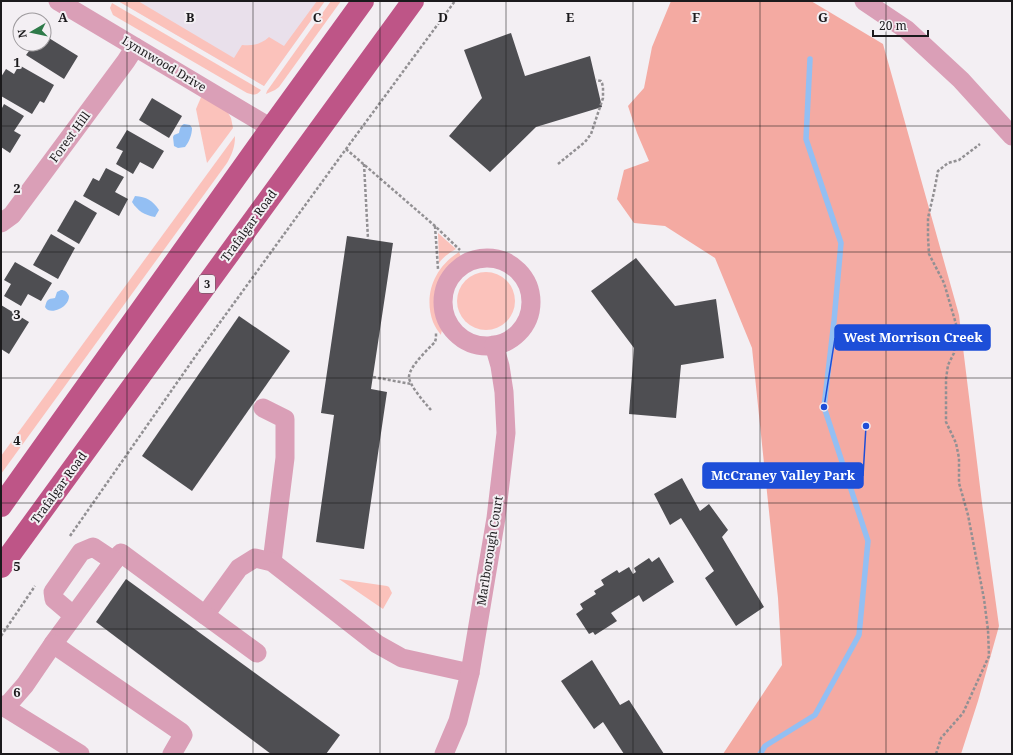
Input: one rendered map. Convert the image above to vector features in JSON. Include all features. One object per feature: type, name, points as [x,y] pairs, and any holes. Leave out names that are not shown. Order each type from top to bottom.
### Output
[{"type":"main road","points":[[1,506],[363,1]]},
{"type":"main road","name":"Trafalgar Road","points":[[1,568],[412,1]]},
{"type":"street","name":"Lynnwood Drive","points":[[58,1],[271,128]]},
{"type":"street","points":[[864,1],[913,35],[962,80],[1012,136]]},
{"type":"street","name":"Forest Hill","points":[[1,223],[12,215],[135,47]]},
{"type":"street","points":[[478,259],[501,259],[518,271],[526,283],[530,297],[530,312],[524,325],[514,336],[502,343],[494,345],[487,346],[465,340],[456,333],[448,323],[444,311],[443,299],[451,276],[460,267],[468,262],[478,259]]},
{"type":"street","name":"Marlborough Court","points":[[444,754],[458,722],[470,673],[496,518],[506,433],[504,392],[500,366],[494,345]]},
{"type":"street","points":[[263,408],[285,419],[285,458],[272,562]]},
{"type":"street","points":[[74,616],[54,599],[53,592],[81,552],[93,547],[114,561]]},
{"type":"street","points":[[80,754],[3,707],[25,685],[53,644],[121,553],[257,653]]},
{"type":"street","points":[[205,615],[238,568],[255,558],[272,562],[377,644],[402,658],[470,673]]},
{"type":"street","points":[[53,644],[181,732],[183,735],[172,754]]},
{"type":"path","points":[[66,542],[197,354],[455,1]]},
{"type":"path","points":[[558,164],[584,142],[591,134],[603,98],[604,87],[601,81],[596,80]]},
{"type":"path","points":[[936,754],[941,738],[963,713],[989,656],[988,630],[984,598],[968,515],[959,483],[959,458],[956,443],[946,422],[946,379],[948,365],[954,353],[956,324],[944,283],[929,254],[928,218],[938,171],[948,163],[959,160],[980,144]]},
{"type":"path","points":[[346,149],[435,226],[460,250]]},
{"type":"path","points":[[364,164],[368,239]]},
{"type":"path","points":[[435,226],[438,269]]},
{"type":"path","points":[[431,410],[415,390],[408,378],[415,364],[435,342],[436,332]]},
{"type":"path","points":[[373,378],[412,384]]},
{"type":"path","points":[[1,636],[39,580]]},
{"type":"shaded area","points":[[118,1],[325,1],[264,86]]},
{"type":"shaded area","points":[[118,1],[138,1],[234,58],[242,45],[257,44],[269,37],[284,46],[317,1],[325,1],[264,86]]},
{"type":"shaded area","points":[[331,1],[341,1],[279,87],[266,94],[267,91]]},
{"type":"shaded area","points":[[671,1],[811,1],[883,44],[959,315],[999,626],[978,701],[961,754],[723,754],[782,665],[778,598],[752,348],[715,258],[665,226],[634,223],[617,199],[624,170],[649,161],[637,133],[628,106],[644,88],[652,47]]},
{"type":"shaded area","points":[[112,3],[261,90],[255,94],[247,93],[113,15],[110,8]]},
{"type":"shaded area","points":[[202,95],[227,111],[231,118],[233,128],[207,163],[196,109]]},
{"type":"shaded area","points":[[235,136],[233,150],[227,163],[1,474],[1,456]]},
{"type":"shaded area","points":[[438,233],[456,249],[446,255],[439,263]]},
{"type":"shaded area","points":[[459,252],[462,259],[450,269],[442,281],[438,295],[438,311],[443,326],[441,335],[434,324],[430,312],[429,301],[433,282],[443,265]]},
{"type":"shaded area","points":[[480,272],[492,272],[507,280],[515,295],[515,307],[507,322],[492,330],[480,330],[465,322],[457,307],[457,295],[465,280]]},
{"type":"shaded area","points":[[339,579],[387,586],[392,593],[383,609]]},
{"type":"water","points":[[184,124],[190,125],[192,128],[191,136],[185,147],[178,148],[174,146],[173,137],[179,133]]},
{"type":"water","points":[[135,196],[146,198],[154,204],[159,210],[155,217],[144,214],[137,208],[132,202]]},
{"type":"water","points":[[64,290],[69,296],[67,303],[58,310],[52,311],[47,309],[45,307],[47,301],[55,298],[57,292]]},
{"type":"building","points":[[511,33],[525,76],[590,56],[602,107],[536,127],[490,172],[449,136],[482,98],[464,50]]},
{"type":"building","points":[[52,40],[78,56],[64,79],[26,55],[28,52],[52,52]]},
{"type":"building","points":[[19,65],[54,85],[44,103],[40,101],[32,114],[1,96],[1,77],[6,69],[14,74]]},
{"type":"building","points":[[152,98],[182,116],[169,138],[139,120]]},
{"type":"building","points":[[4,104],[24,116],[14,131],[21,135],[10,153],[1,147],[1,110]]},
{"type":"building","points":[[127,130],[164,151],[153,169],[140,162],[133,174],[116,164],[123,151],[116,148]]},
{"type":"building","points":[[106,168],[124,177],[115,192],[128,199],[119,216],[83,196],[93,178],[99,181]]},
{"type":"building","points":[[75,200],[97,213],[79,244],[57,231]]},
{"type":"building","points":[[51,234],[75,248],[58,279],[33,265]]},
{"type":"building","points":[[347,236],[393,243],[371,389],[387,392],[364,549],[316,542],[334,415],[321,413]]},
{"type":"building","points":[[636,258],[675,306],[716,299],[724,358],[681,365],[676,418],[629,414],[634,348],[591,291]]},
{"type":"building","points":[[15,262],[52,283],[41,301],[28,294],[21,306],[4,296],[11,284],[4,280]]},
{"type":"building","points":[[1,305],[29,322],[9,354],[1,349]]},
{"type":"building","points":[[239,316],[290,351],[192,491],[142,456]]},
{"type":"building","points":[[682,478],[700,511],[709,504],[728,530],[722,537],[764,607],[736,626],[705,578],[714,571],[681,518],[670,525],[654,494]]},
{"type":"building","points":[[659,557],[674,582],[643,602],[639,595],[611,613],[617,621],[595,635],[593,632],[589,634],[576,614],[583,609],[580,604],[596,594],[594,591],[604,585],[601,580],[617,570],[619,573],[629,567],[633,574],[636,572],[634,568],[649,558],[652,562]]},
{"type":"building","points":[[126,579],[340,735],[326,754],[271,754],[96,622]]},
{"type":"building","points":[[592,660],[620,705],[629,700],[664,754],[624,754],[603,722],[594,729],[561,681]]},
{"type":"waterway","points":[[760,754],[765,746],[815,715],[859,635],[868,541],[824,407],[841,243],[806,139],[810,59]]},
{"type":"place","name":"West Morrison Creek","points":[[824,407]]},
{"type":"place","name":"McCraney Valley Park","points":[[866,426]]}]
